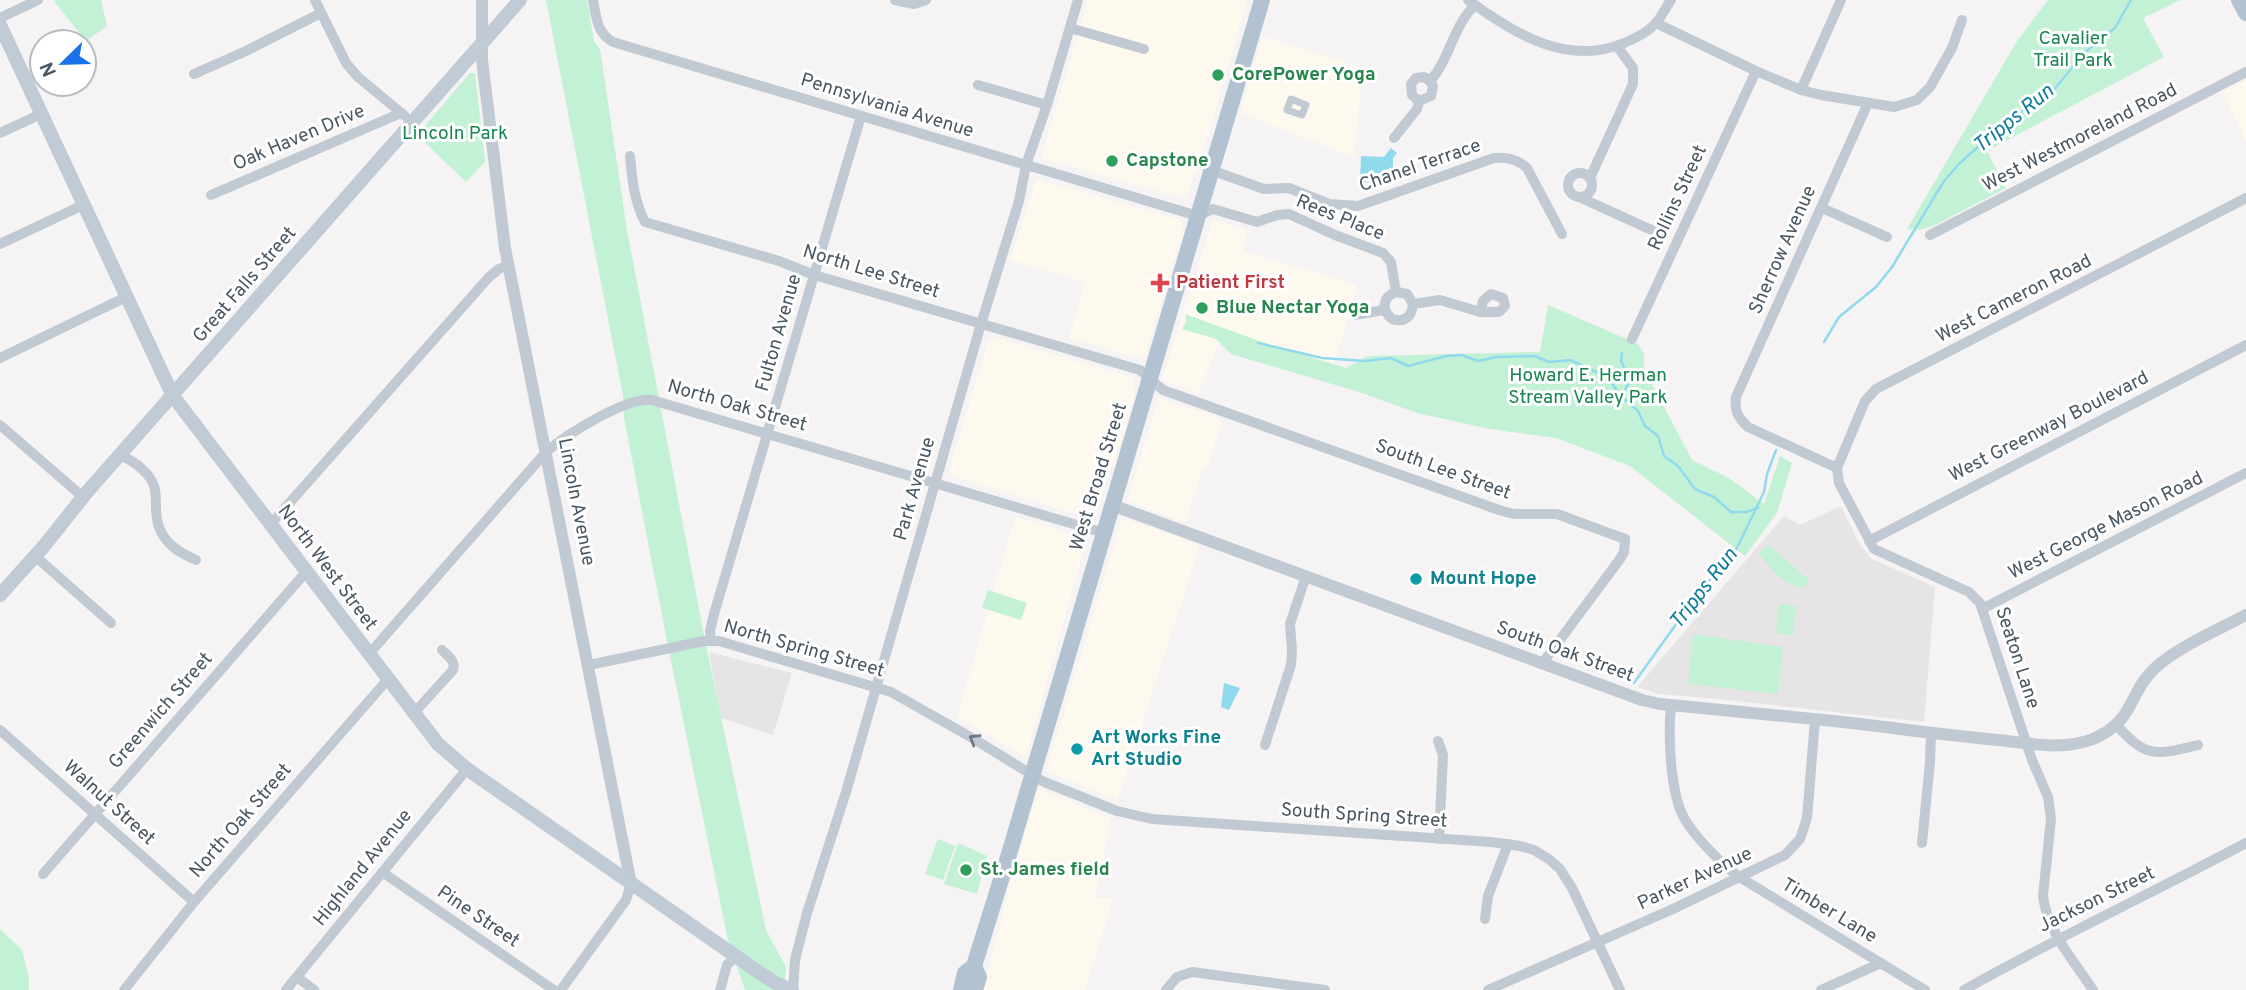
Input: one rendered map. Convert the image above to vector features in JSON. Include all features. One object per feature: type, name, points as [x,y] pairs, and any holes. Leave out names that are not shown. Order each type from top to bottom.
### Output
[{"type":"main road","name":"Great Falls Street","points":[[3,587],[35,556],[83,497],[520,0]]},
{"type":"main road","name":"West Broad Street","points":[[961,990],[965,973],[974,966],[1262,0]]},
{"type":"main road","points":[[2239,0],[2246,13]]},
{"type":"main road","name":"North West Street","points":[[0,25],[173,396],[442,749],[631,884],[777,984],[793,990]]},
{"type":"main road","name":"West Broad Street","points":[[974,966],[979,977],[975,990]]},
{"type":"street","points":[[315,0],[346,62],[358,76],[413,123]]},
{"type":"street","name":"Lincoln Avenue","points":[[482,0],[481,44],[508,265],[631,884]]},
{"type":"street","name":"Pennsylvania Avenue","points":[[593,0],[601,33],[613,42],[1198,216]]},
{"type":"street","points":[[895,0],[914,4],[926,0]]},
{"type":"street","name":"Park Avenue","points":[[793,990],[795,960],[807,913],[846,792],[1019,201],[1026,165],[1078,0]]},
{"type":"street","points":[[1430,80],[1437,73],[1462,18],[1478,3],[1532,40],[1555,49],[1579,52],[1617,46],[1632,40],[1656,23],[1671,0]]},
{"type":"street","points":[[1801,90],[1841,0]]},
{"type":"street","points":[[0,18],[37,1]]},
{"type":"street","points":[[194,74],[321,13]]},
{"type":"street","points":[[1656,23],[1801,90],[1868,103],[1902,106],[1926,93],[1952,48],[1962,20]]},
{"type":"street","points":[[1070,28],[1144,49]]},
{"type":"street","points":[[1579,197],[1587,195],[1591,189],[1590,178],[1633,84],[1633,68],[1617,46]]},
{"type":"street","name":"Rollins Street","points":[[1632,339],[1756,71]]},
{"type":"street","name":"West Westmoreland Road","points":[[1930,235],[2246,72]]},
{"type":"street","points":[[1424,77],[1430,80],[1433,86],[1431,96],[1419,101],[1412,95],[1411,84],[1416,78],[1424,77]]},
{"type":"street","points":[[978,85],[1047,105]]},
{"type":"street","points":[[1394,138],[1417,109],[1419,101]]},
{"type":"street","name":"Sherrow Avenue","points":[[1837,468],[1748,427],[1736,411],[1736,397],[1868,103]]},
{"type":"street","name":"Oak Haven Drive","points":[[211,195],[401,113]]},
{"type":"street","points":[[0,133],[41,114]]},
{"type":"street","name":"Fulton Avenue","points":[[711,640],[714,614],[861,116]]},
{"type":"street","name":"North Lee Street","points":[[630,156],[633,186],[639,211],[645,222],[779,261],[814,275],[1139,369],[1150,379]]},
{"type":"street","name":"Chanel Terrace","points":[[1211,170],[1264,189],[1283,187],[1329,204],[1359,206],[1494,158],[1505,157],[1527,168],[1562,234]]},
{"type":"street","points":[[1590,178],[1580,173],[1570,179],[1569,191],[1656,232]]},
{"type":"street","name":"West Cameron Road","points":[[1837,468],[1866,401],[1876,389],[2246,198]]},
{"type":"street","points":[[0,244],[83,205]]},
{"type":"street","points":[[1822,208],[1886,236]]},
{"type":"street","name":"Rees Place","points":[[1198,216],[1213,209],[1263,222],[1277,215],[1289,214],[1383,253],[1391,262],[1396,292]]},
{"type":"street","points":[[270,525],[482,285],[499,269],[508,265]]},
{"type":"street","points":[[1396,292],[1407,294],[1413,304],[1410,316],[1401,321],[1392,319],[1384,310],[1386,299],[1396,292]]},
{"type":"street","points":[[0,358],[126,297]]},
{"type":"street","points":[[1413,304],[1440,300],[1480,312]]},
{"type":"street","points":[[1354,315],[1384,310]]},
{"type":"street","name":"West Greenway Boulevard","points":[[1869,541],[2246,345]]},
{"type":"street","name":"South Lee Street","points":[[1150,379],[1163,390],[1502,511],[1514,514],[1557,514],[1625,539],[1624,552],[1620,559],[1542,664]]},
{"type":"street","name":"North Oak Street","points":[[369,654],[546,452],[586,425],[645,399],[1104,533]]},
{"type":"street","points":[[0,425],[83,497]]},
{"type":"street","points":[[119,456],[133,461],[150,477],[156,491],[157,520],[163,536],[169,544],[196,560]]},
{"type":"street","name":"Seaton Lane","points":[[1837,468],[1839,482],[1874,549],[1969,592],[1975,596],[1982,609],[2026,744],[2050,807],[2043,896],[2048,919],[2093,990]]},
{"type":"street","name":"West George Mason Road","points":[[1982,609],[2246,473]]},
{"type":"street","name":"South Oak Street","points":[[1112,505],[1625,695],[1671,705],[2048,746],[2092,740],[2116,725]]},
{"type":"street","points":[[35,556],[111,623]]},
{"type":"street","name":"Greenwich Street","points":[[43,874],[306,572]]},
{"type":"street","points":[[1265,744],[1291,665],[1290,624],[1306,576]]},
{"type":"street","points":[[2198,745],[2165,752],[2149,751],[2133,743],[2116,725],[2129,710],[2155,668],[2246,615]]},
{"type":"street","name":"North Spring Street","points":[[589,665],[711,640],[723,642],[891,692],[974,738],[1032,775]]},
{"type":"street","points":[[414,713],[453,670],[454,664],[442,650]]},
{"type":"street","name":"North Oak Street","points":[[124,990],[194,902],[387,679]]},
{"type":"street","name":"Timber Lane","points":[[1671,705],[1669,744],[1680,809],[1690,826],[1726,867],[1925,990]]},
{"type":"street","name":"Parker Avenue","points":[[1488,990],[1741,878],[1785,855],[1800,839],[1807,818],[1815,720]]},
{"type":"street","name":"Walnut Street","points":[[0,730],[194,902]]},
{"type":"street","points":[[1922,843],[1931,733]]},
{"type":"street","points":[[1438,741],[1443,755],[1440,839]]},
{"type":"street","name":"Highland Avenue","points":[[286,990],[467,769]]},
{"type":"street","name":"South Spring Street","points":[[1032,775],[1117,811],[1152,819],[1508,844],[1539,853],[1560,869],[1572,888],[1620,990]]},
{"type":"street","name":"Jackson Street","points":[[1964,990],[2059,938],[2246,843]]},
{"type":"street","points":[[1485,919],[1491,888],[1508,844]]},
{"type":"street","name":"Pine Street","points":[[382,872],[554,990]]},
{"type":"street","points":[[561,990],[626,900],[631,884]]},
{"type":"street","points":[[720,990],[727,965],[736,956]]},
{"type":"street","points":[[1821,990],[1881,962]]},
{"type":"street","points":[[1166,990],[1177,977],[1192,972],[1325,990]]},
{"type":"street","points":[[297,977],[314,990]]},
{"type":"shaded area","points":[[1088,0],[1247,0],[1208,136],[1186,199],[1043,159],[1042,154]]},
{"type":"shaded area","points":[[1263,36],[1363,68],[1354,157],[1240,113]]},
{"type":"shaded area","points":[[2246,80],[2246,140],[2222,93]]},
{"type":"shaded area","points":[[1039,180],[1181,222],[1183,230],[1144,359],[1069,338],[1085,282],[1010,260],[1035,182]]},
{"type":"shaded area","points":[[1213,219],[1248,230],[1243,251],[1358,285],[1332,371],[1222,335],[1198,394],[1164,380]]},
{"type":"shaded area","points":[[994,337],[1134,378],[1134,396],[1128,420],[1094,519],[952,476],[949,471],[989,339]]},
{"type":"shaded area","points":[[1159,397],[1223,420],[1207,468],[1202,470],[1186,523],[1127,501]]},
{"type":"shaded area","points":[[1841,506],[1859,543],[1872,559],[1935,587],[1924,722],[1659,694],[1637,687],[1784,516],[1800,525]]},
{"type":"shaded area","points":[[1015,517],[1087,538],[1026,757],[957,717]]},
{"type":"shaded area","points":[[1127,519],[1199,545],[1177,618],[1186,623],[1176,619],[1118,800],[1046,771],[1121,522]]},
{"type":"shaded area","points":[[709,652],[792,673],[773,735],[721,718]]},
{"type":"shaded area","points":[[1039,789],[1111,818],[1095,897],[1113,899],[1085,990],[983,990],[1009,888]]},
{"type":"green space","points":[[101,0],[107,26],[98,32],[98,28],[76,28],[54,1]]},
{"type":"green space","points":[[546,0],[587,0],[594,41],[600,49],[627,230],[704,635],[766,930],[786,967],[785,990],[745,990],[728,940],[667,641],[624,418],[623,396]]},
{"type":"green space","name":"Cavalier Trail Park","points":[[2048,0],[2181,0],[2143,18],[2164,57],[1987,151],[2006,188],[1935,225],[1920,230],[1907,229],[2017,41]]},
{"type":"green space","name":"Lincoln Park","points":[[470,73],[475,73],[485,162],[466,182],[417,135]]},
{"type":"green space","name":"Howard E. Herman Stream Valley Park","points":[[1548,305],[1638,344],[1644,354],[1644,369],[1692,460],[1729,478],[1764,504],[1780,456],[1792,463],[1777,513],[1745,556],[1630,466],[1556,438],[1490,429],[1417,413],[1359,392],[1231,354],[1216,339],[1182,329],[1186,322],[1185,314],[1346,368],[1368,356],[1540,352]]},
{"type":"green space","points":[[1768,544],[1809,580],[1805,587],[1790,584],[1768,565],[1759,553]]},
{"type":"green space","points":[[988,590],[1027,603],[1021,620],[982,608]]},
{"type":"green space","points":[[1779,604],[1796,606],[1793,635],[1776,633]]},
{"type":"green space","points":[[1693,634],[1783,647],[1778,694],[1688,684]]},
{"type":"green space","points":[[938,839],[955,846],[943,880],[925,874]]},
{"type":"green space","name":"St. James field","points":[[958,843],[987,856],[977,894],[944,884]]},
{"type":"green space","points":[[0,929],[22,950],[29,990],[0,990]]},
{"type":"water","points":[[1391,148],[1397,153],[1393,158],[1393,175],[1372,173],[1370,183],[1360,181],[1361,156],[1384,157]]},
{"type":"water","points":[[1224,683],[1240,688],[1229,710],[1221,707]]},
{"type":"waterway","name":"Tripps Run","points":[[1824,342],[1839,317],[1876,287],[1892,267],[1944,181],[1959,164],[2010,118],[2049,96],[2084,53],[2115,28],[2131,0]]},
{"type":"waterway","points":[[1258,343],[1322,358],[1365,361],[1391,358],[1408,366],[1446,356],[1462,355],[1478,361],[1497,357],[1535,356],[1549,362],[1570,360],[1607,377],[1622,397],[1638,411],[1645,426],[1658,436],[1664,456],[1678,466],[1695,489],[1714,497],[1731,512],[1746,512],[1758,508]]},
{"type":"waterway","points":[[1622,353],[1621,361],[1630,380],[1622,397]]},
{"type":"waterway","name":"Tripps Run","points":[[1634,683],[1699,592],[1735,552],[1764,492],[1776,450]]},
{"type":"place","name":"CorePower Yoga","points":[[1218,75]]},
{"type":"place","name":"Capstone","points":[[1112,161]]},
{"type":"place","name":"Patient First","points":[[1160,283]]},
{"type":"place","name":"Blue Nectar Yoga","points":[[1202,308]]},
{"type":"place","name":"Mount Hope","points":[[1416,579]]},
{"type":"place","name":"Art Works Fine Art Studio","points":[[1077,749]]},
{"type":"place","name":"St. James field","points":[[966,870]]}]
